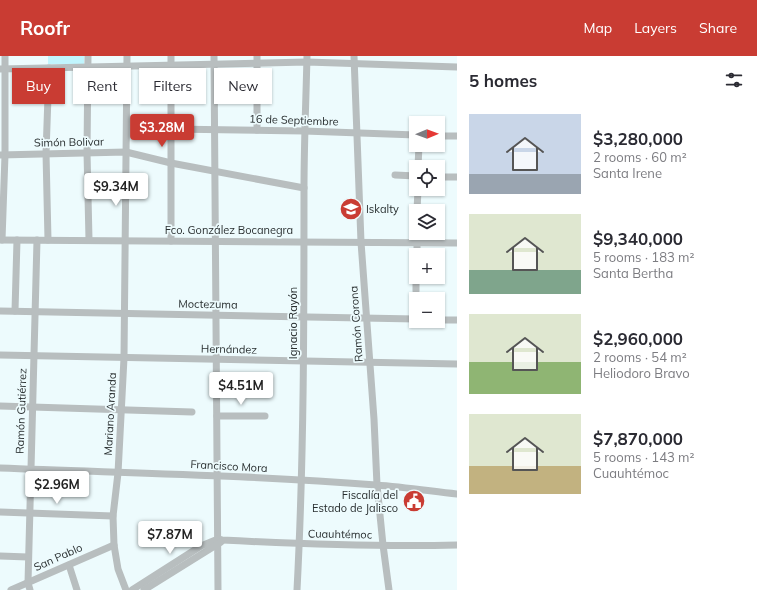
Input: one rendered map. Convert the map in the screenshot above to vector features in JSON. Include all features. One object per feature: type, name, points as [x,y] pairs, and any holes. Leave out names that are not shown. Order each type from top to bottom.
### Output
[{"type":"street","points":[[1,240],[2,69],[5,56]]},
{"type":"street","points":[[88,56],[87,152],[89,240]]},
{"type":"street","name":"Mariano Aranda","points":[[126,590],[118,569],[114,545],[113,516],[118,473],[120,411],[124,358],[127,56]]},
{"type":"street","points":[[171,56],[171,241]]},
{"type":"street","points":[[214,56],[217,475],[219,541],[218,590]]},
{"type":"street","points":[[49,68],[214,64],[258,60],[307,59],[354,60],[457,67]]},
{"type":"street","name":"Ignacio Rayón","points":[[296,590],[299,544],[304,317],[304,131],[307,59]]},
{"type":"street","points":[[256,130],[258,60]]},
{"type":"street","name":"Ramón Corona","points":[[354,60],[361,242],[374,419],[377,485],[389,590]]},
{"type":"street","points":[[2,69],[12,69]]},
{"type":"street","points":[[48,104],[46,153],[48,240]]},
{"type":"street","name":"16 de Septiembre","points":[[171,129],[304,131],[409,135]]},
{"type":"street","points":[[445,136],[457,136]]},
{"type":"street","name":"Simón Bolivar","points":[[2,155],[126,152],[215,172],[304,188]]},
{"type":"street","points":[[395,175],[409,176]]},
{"type":"street","points":[[445,177],[457,178]]},
{"type":"street","name":"Fco. González Bocanegra","points":[[1,240],[457,243]]},
{"type":"street","points":[[15,311],[17,240]]},
{"type":"street","name":"Ramón Gutiérrez","points":[[29,586],[28,557],[37,240]]},
{"type":"street","points":[[417,242],[417,248]]},
{"type":"street","points":[[416,284],[416,291]]},
{"type":"street","name":"Moctezuma","points":[[0,311],[409,319]]},
{"type":"street","points":[[445,320],[457,320]]},
{"type":"street","name":"Hernández","points":[[0,355],[457,364]]},
{"type":"street","points":[[0,406],[120,411],[192,412]]},
{"type":"street","points":[[217,416],[265,416]]},
{"type":"street","name":"Francisco Mora","points":[[0,468],[217,475],[377,485],[457,494]]},
{"type":"street","points":[[0,512],[113,516]]},
{"type":"street","points":[[144,590],[219,541]]},
{"type":"street","name":"Cuauhtémoc","points":[[132,590],[201,546],[219,541],[299,544],[457,545]]},
{"type":"street","name":"San Pablo","points":[[12,590],[29,586],[69,565],[114,545]]},
{"type":"street","points":[[0,556],[28,557]]},
{"type":"street","points":[[69,565],[77,590]]},
{"type":"shaded area","points":[[48,56],[84,56],[84,64],[48,64]]},
{"type":"place","name":"Iskalty","points":[[351,209]]},
{"type":"place","name":"Fiscalía del Estado de Jalisco","points":[[414,501]]}]
